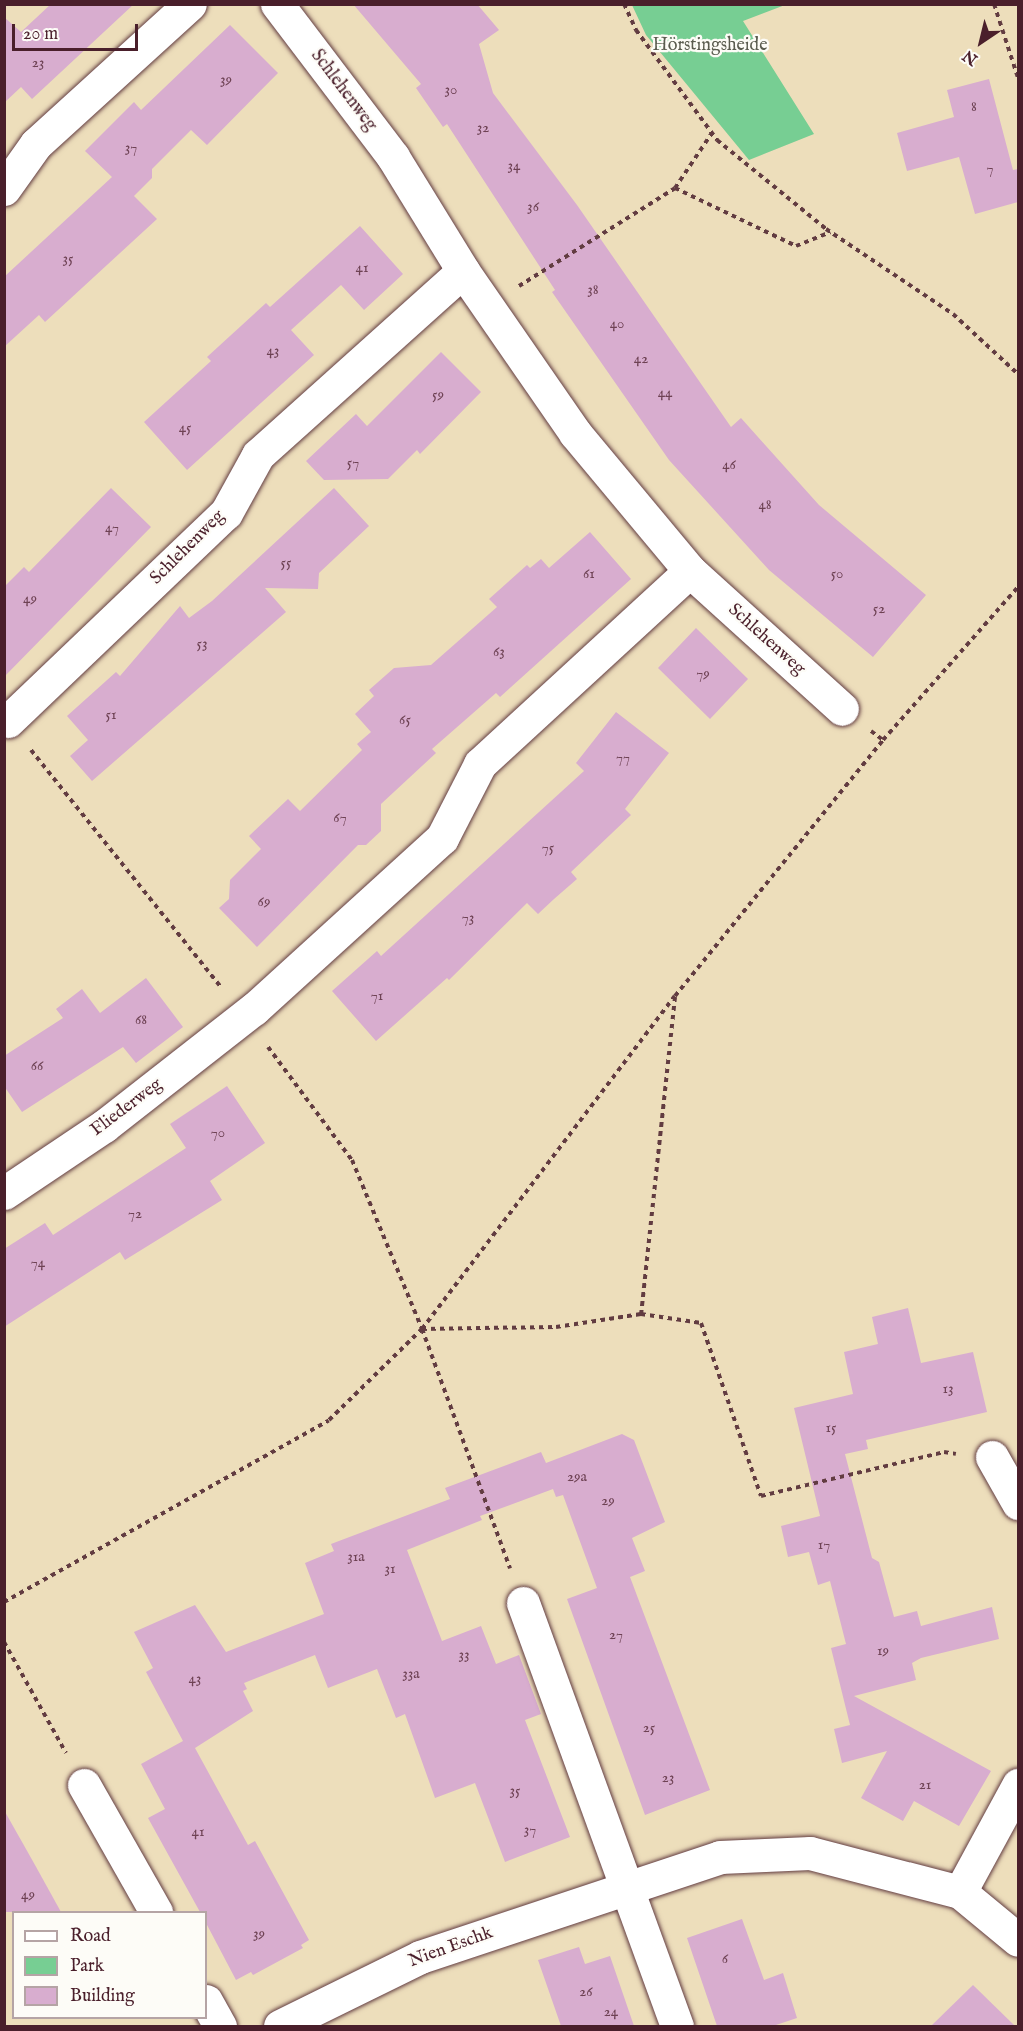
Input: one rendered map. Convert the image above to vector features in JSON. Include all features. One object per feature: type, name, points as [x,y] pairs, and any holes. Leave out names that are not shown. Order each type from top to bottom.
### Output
[{"type":"street","points":[[4,189],[36,144],[190,4]]},
{"type":"street","name":"Schlehenweg","points":[[277,4],[393,157],[463,271],[575,432],[690,571],[842,708]]},
{"type":"street","name":"Schlehenweg","points":[[8,721],[226,513],[258,455],[463,271]]},
{"type":"street","points":[[245,1017],[442,838],[480,764],[690,571]]},
{"type":"street","name":"Fliederweg","points":[[4,1193],[104,1126],[245,1017]]},
{"type":"street","points":[[992,1457],[1018,1503]]},
{"type":"street","points":[[523,1603],[628,1886],[677,2026]]},
{"type":"street","points":[[84,1785],[155,1911]]},
{"type":"street","points":[[960,1892],[1018,1785]]},
{"type":"street","name":"Nien Eschk","points":[[280,2026],[420,1957],[720,1857],[810,1853],[960,1892],[1018,1940]]},
{"type":"street","points":[[207,2003],[220,2026]]},
{"type":"path","points":[[624,4],[636,30],[712,133],[830,232],[953,314],[1018,374]]},
{"type":"path","points":[[994,4],[1018,78]]},
{"type":"path","points":[[487,306],[675,188],[712,133]]},
{"type":"path","points":[[675,188],[796,246],[830,232]]},
{"type":"path","points":[[4,1602],[329,1420],[422,1329],[675,996],[883,740],[1018,587]]},
{"type":"path","points":[[8,721],[245,1017],[352,1160],[422,1329],[523,1603]]},
{"type":"path","points":[[641,1314],[675,996]]},
{"type":"path","points":[[422,1329],[556,1327],[641,1314],[701,1323],[761,1496],[944,1452],[992,1457]]},
{"type":"path","points":[[4,1642],[84,1785]]},
{"type":"green space","name":"Hörstingsheide","points":[[632,5],[785,5],[743,21],[814,134],[749,160],[646,35]]},
{"type":"building","points":[[51,4],[134,4],[32,99],[21,87],[4,103],[4,17],[21,32]]},
{"type":"building","points":[[353,4],[477,4],[499,30],[479,44],[493,93],[577,205],[731,427],[741,418],[819,505],[926,595],[873,657],[769,570],[669,460],[552,292],[555,290],[447,124],[443,127],[416,88],[421,84]]},
{"type":"building","points":[[230,25],[278,73],[207,145],[191,130],[152,169],[152,178],[134,196],[157,219],[45,322],[39,315],[4,347],[4,277],[112,177],[85,151],[134,102],[141,110]]},
{"type":"building","points":[[989,79],[1013,170],[1018,169],[1018,202],[975,214],[959,157],[907,171],[897,133],[954,117],[947,90]]},
{"type":"building","points":[[360,226],[403,274],[364,310],[341,285],[291,330],[314,355],[187,470],[144,422],[211,361],[207,357],[266,303],[270,307]]},
{"type":"building","points":[[441,352],[481,392],[420,454],[417,450],[388,479],[324,480],[306,461],[356,414],[367,426]]},
{"type":"building","points":[[111,488],[151,527],[4,677],[4,587],[24,567],[29,572]]},
{"type":"building","points":[[334,488],[369,526],[319,573],[318,589],[265,588],[286,612],[92,781],[70,756],[88,740],[67,716],[116,672],[120,676],[180,606],[189,618],[212,601]]},
{"type":"building","points":[[590,532],[631,579],[500,697],[496,693],[432,749],[436,753],[381,804],[381,831],[366,845],[358,845],[257,947],[219,908],[229,899],[230,880],[261,849],[249,836],[288,799],[300,811],[362,750],[357,744],[371,732],[355,714],[374,696],[369,690],[394,668],[431,665],[497,607],[489,599],[527,565],[530,568],[541,559],[549,568]]},
{"type":"building","points":[[696,628],[748,679],[710,719],[658,668]]},
{"type":"building","points":[[616,712],[669,753],[625,809],[631,815],[571,872],[577,879],[538,914],[527,903],[449,980],[447,978],[376,1041],[332,991],[377,951],[381,956],[584,771],[576,763]]},
{"type":"building","points":[[146,978],[183,1027],[136,1063],[123,1047],[22,1112],[4,1086],[4,1056],[63,1018],[56,1009],[82,989],[100,1013]]},
{"type":"building","points":[[227,1086],[265,1143],[210,1181],[222,1200],[125,1260],[120,1252],[4,1327],[4,1249],[45,1223],[53,1235],[186,1148],[170,1124]]},
{"type":"building","points":[[908,1308],[921,1363],[973,1352],[987,1412],[866,1440],[868,1449],[845,1454],[872,1558],[879,1562],[894,1617],[917,1611],[921,1626],[992,1607],[999,1639],[921,1658],[912,1663],[916,1680],[854,1696],[991,1771],[959,1826],[914,1801],[903,1821],[861,1798],[887,1751],[842,1763],[834,1729],[850,1725],[831,1648],[846,1644],[830,1581],[818,1585],[809,1552],[788,1557],[781,1526],[820,1516],[794,1408],[853,1394],[844,1352],[878,1344],[872,1317]]},
{"type":"building","points":[[622,1434],[634,1440],[665,1522],[632,1538],[645,1571],[630,1577],[710,1790],[645,1815],[567,1599],[597,1588],[563,1495],[556,1497],[553,1489],[480,1516],[482,1520],[407,1550],[442,1641],[481,1626],[496,1664],[519,1655],[541,1714],[525,1720],[570,1837],[505,1862],[475,1783],[435,1798],[405,1714],[396,1718],[377,1669],[328,1688],[315,1655],[244,1683],[247,1689],[243,1691],[253,1711],[195,1748],[248,1845],[255,1841],[309,1940],[301,1945],[303,1948],[253,1975],[251,1972],[236,1980],[207,1925],[207,1911],[199,1911],[148,1818],[165,1809],[141,1764],[183,1741],[146,1672],[153,1668],[134,1632],[195,1605],[226,1652],[324,1614],[305,1563],[334,1551],[331,1544],[450,1499],[445,1488],[541,1452],[546,1463]]},
{"type":"building","points":[[4,1810],[60,1911],[4,1912]]},
{"type":"building","points":[[742,1919],[764,1980],[783,1973],[797,2018],[773,2026],[717,2026],[687,1938]]},
{"type":"building","points":[[579,1947],[585,1964],[610,1956],[634,2026],[561,2026],[538,1960]]},
{"type":"building","points":[[973,1985],[1015,2026],[931,2026]]}]
